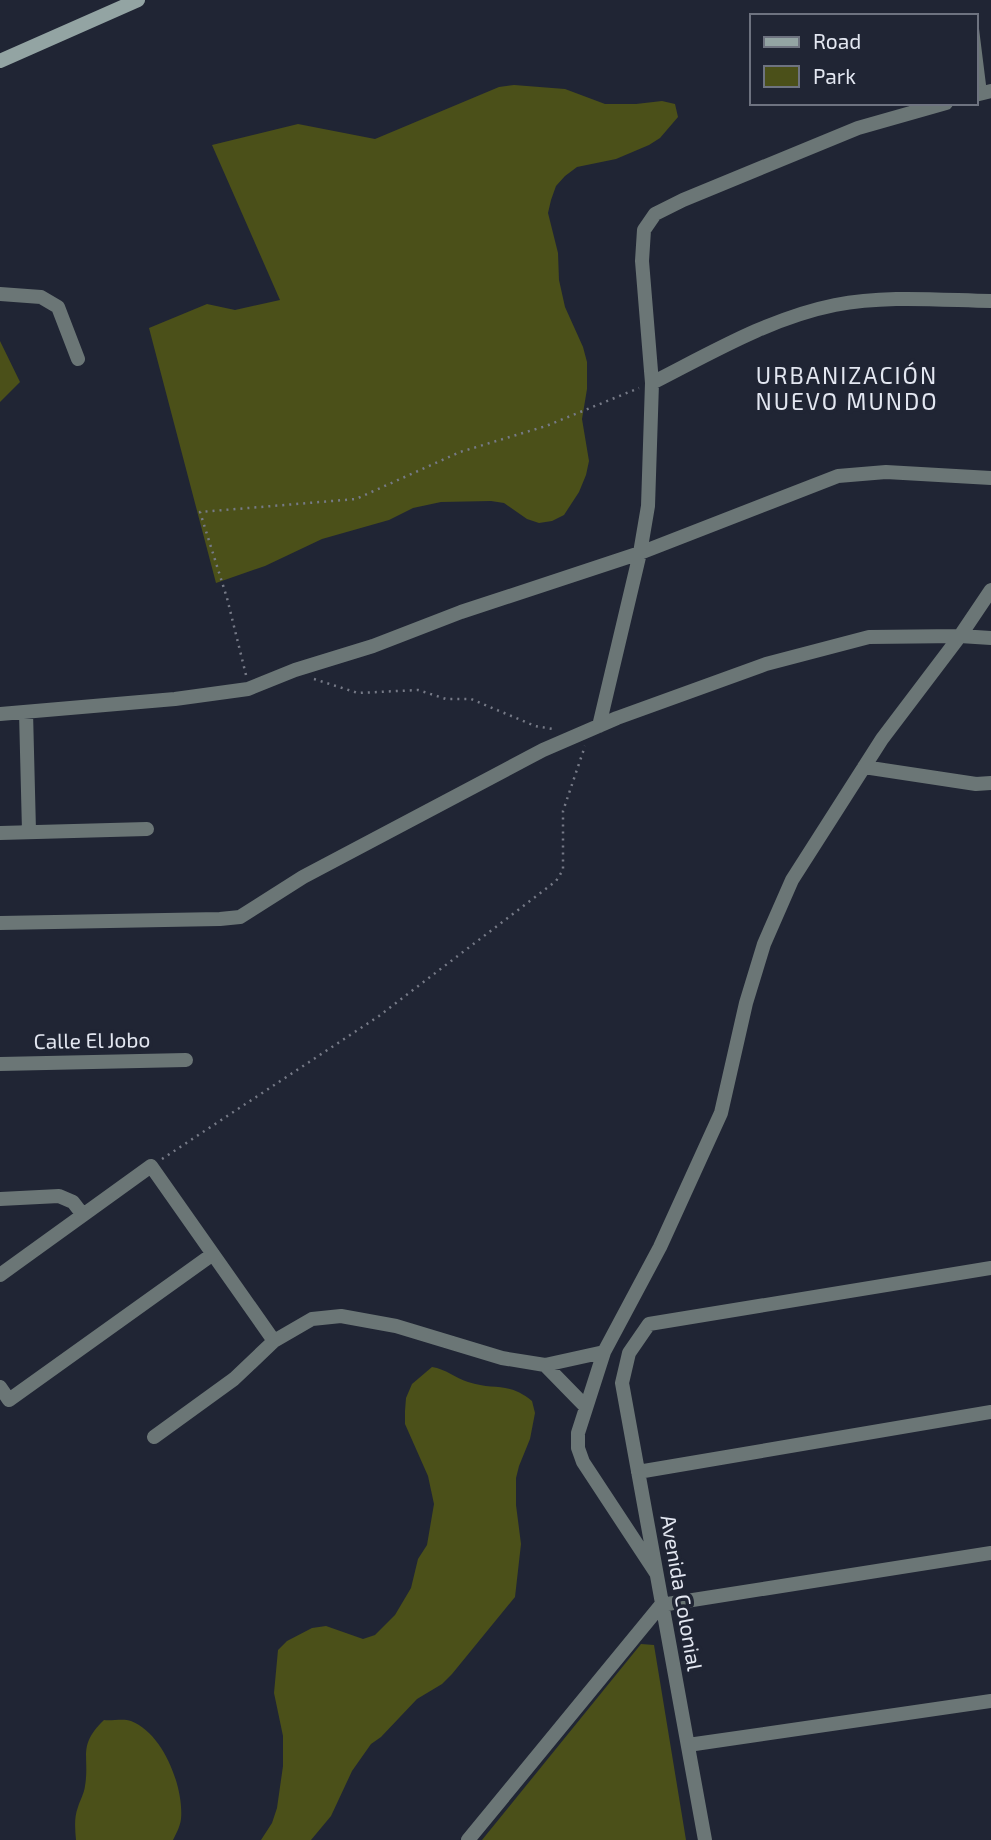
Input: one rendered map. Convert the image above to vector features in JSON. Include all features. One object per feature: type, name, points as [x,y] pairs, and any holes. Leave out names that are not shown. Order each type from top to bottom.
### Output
[{"type":"street","points":[[0,61],[109,6],[138,0]]},
{"type":"street","points":[[595,728],[640,553],[648,506],[652,383],[642,261],[644,230],[655,214],[683,200],[858,128],[939,105]]},
{"type":"street","points":[[0,294],[41,297],[58,307],[78,359]]},
{"type":"street","points":[[652,383],[792,316],[836,305],[879,299],[991,300]]},
{"type":"street","points":[[0,714],[175,699],[248,689],[461,612],[640,553],[838,476],[886,472],[991,478]]},
{"type":"street","points":[[656,1573],[583,1462],[578,1448],[578,1433],[604,1352],[660,1247],[721,1113],[746,1003],[764,944],[792,880],[882,739],[960,636],[991,590]]},
{"type":"street","points":[[0,923],[240,916],[303,877],[543,750],[617,718],[766,664],[869,637],[991,638]]},
{"type":"street","points":[[26,712],[29,831]]},
{"type":"street","points":[[864,767],[976,784],[991,783]]},
{"type":"street","points":[[0,833],[147,829]]},
{"type":"street","name":"Calle El Jobo","points":[[0,1064],[186,1060]]},
{"type":"street","points":[[0,1275],[151,1166],[274,1341]]},
{"type":"street","points":[[0,1199],[59,1196],[73,1202],[83,1215]]},
{"type":"street","points":[[0,1387],[4,1403],[213,1254]]},
{"type":"street","name":"Avenida Colonial","points":[[705,1840],[622,1382],[629,1353],[649,1324],[991,1268]]},
{"type":"street","points":[[154,1437],[234,1379],[274,1341],[312,1319],[341,1316],[397,1326],[502,1358],[545,1365],[604,1352]]},
{"type":"street","points":[[545,1365],[586,1407]]},
{"type":"street","points":[[638,1472],[991,1412]]},
{"type":"street","points":[[468,1840],[662,1605],[991,1553]]},
{"type":"street","points":[[688,1745],[991,1701]]},
{"type":"lane","points":[[977,45],[983,93]]},
{"type":"path","points":[[248,689],[243,658],[201,512],[356,499],[460,452],[546,426],[652,383]]},
{"type":"path","points":[[295,670],[325,684],[341,686],[358,693],[418,690],[446,699],[471,699],[535,726],[558,730]]},
{"type":"path","points":[[151,1166],[379,1016],[556,881],[563,870],[563,811],[595,728]]},
{"type":"green space","points":[[514,85],[565,89],[605,104],[662,101],[675,104],[678,117],[660,138],[649,145],[616,159],[577,167],[556,186],[551,200],[548,213],[558,253],[559,280],[565,307],[587,362],[587,389],[582,419],[589,461],[579,492],[564,515],[539,523],[527,519],[504,503],[491,501],[441,502],[413,508],[389,520],[322,539],[265,566],[216,583],[149,328],[207,304],[235,310],[280,300],[212,145],[298,124],[375,139],[499,87]]},
{"type":"green space","points":[[0,341],[20,382],[0,402]]},
{"type":"green space","points":[[432,1367],[478,1385],[516,1391],[532,1401],[535,1413],[530,1439],[516,1478],[521,1544],[515,1597],[452,1674],[442,1684],[417,1699],[371,1744],[352,1771],[331,1816],[311,1840],[261,1840],[272,1823],[277,1808],[283,1766],[283,1736],[274,1693],[278,1650],[287,1641],[312,1628],[326,1626],[363,1639],[375,1635],[395,1615],[411,1588],[418,1559],[427,1545],[434,1504],[428,1476],[405,1424],[405,1411],[406,1398],[412,1384]]},
{"type":"green space","points":[[641,1644],[654,1645],[686,1840],[482,1840]]},
{"type":"green space","points":[[104,1720],[131,1721],[142,1727],[162,1749],[175,1777],[181,1806],[180,1822],[173,1840],[76,1840],[75,1819],[85,1786],[87,1744]]},
{"type":"district","name":"URBANIZACIÓN NUEVO MUNDO","points":[[847,389]]}]
